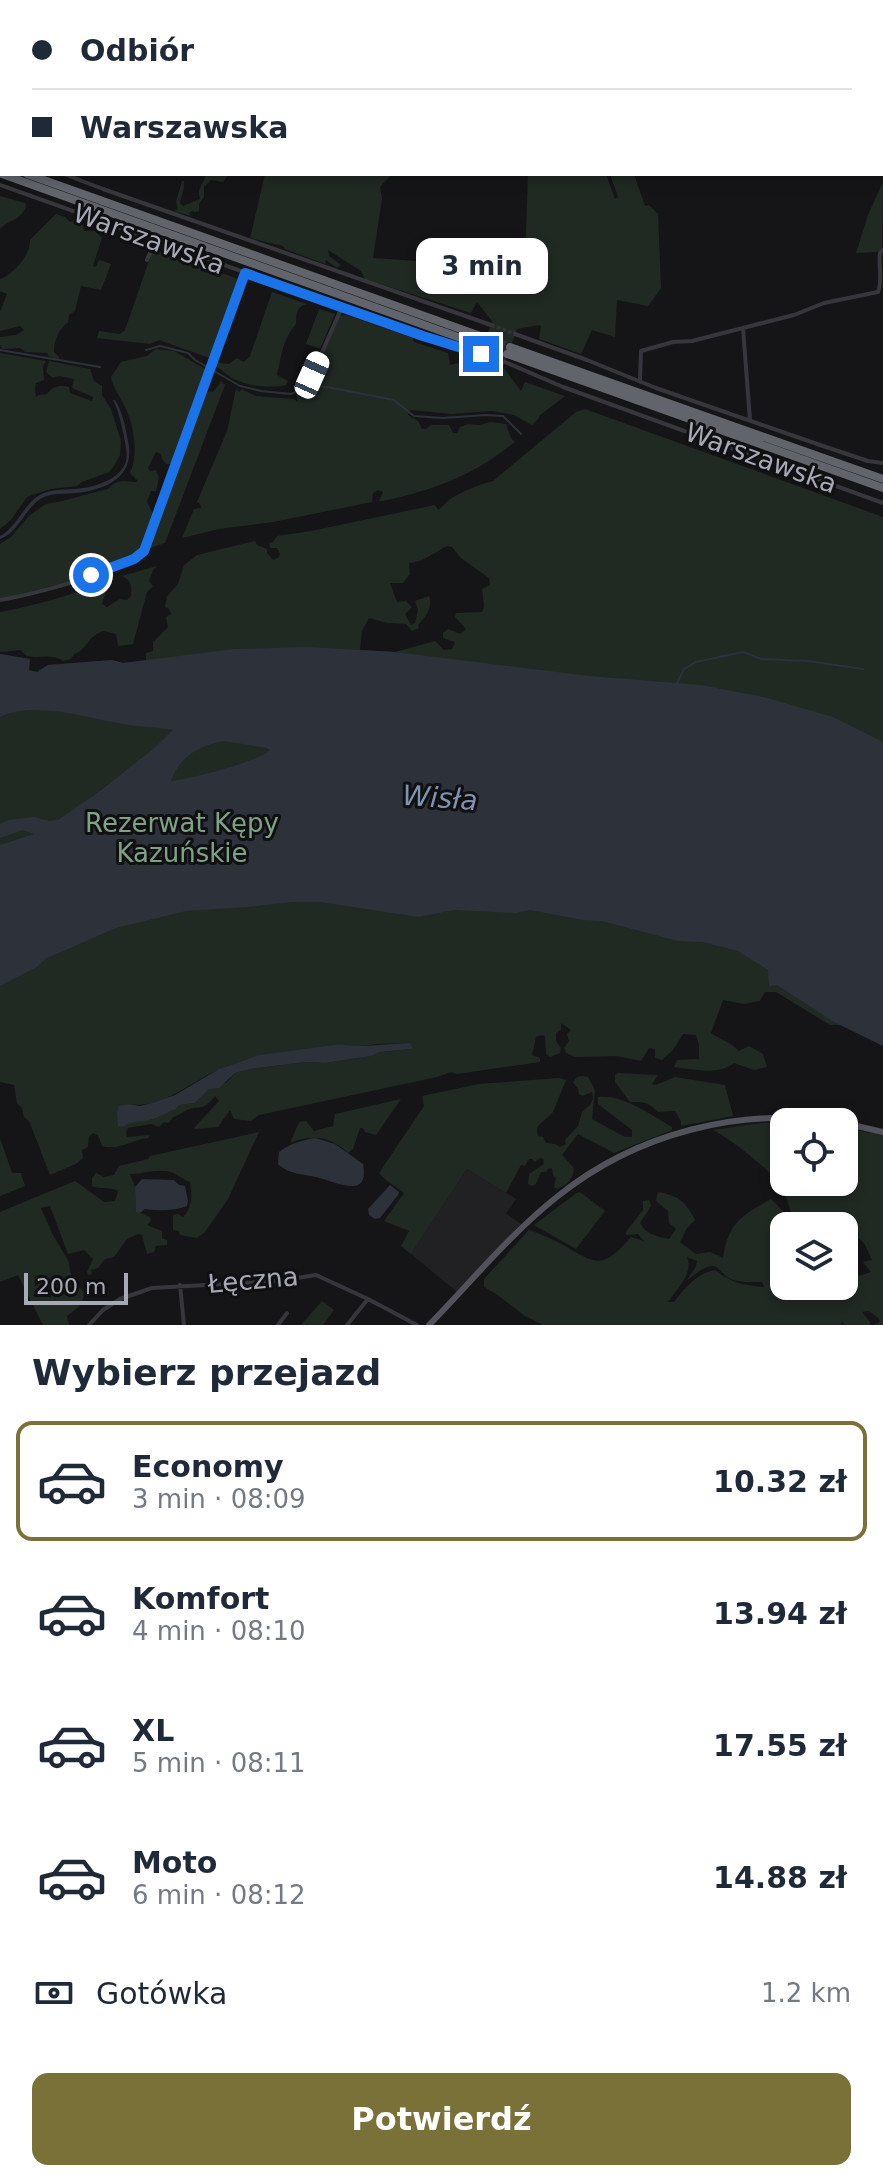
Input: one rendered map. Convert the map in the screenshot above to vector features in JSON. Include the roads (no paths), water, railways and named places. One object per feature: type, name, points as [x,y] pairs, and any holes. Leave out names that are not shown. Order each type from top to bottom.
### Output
[{"type":"highway","points":[[7,176],[483,346]]},
{"type":"highway","points":[[32,176],[483,346]]},
{"type":"highway","points":[[507,354],[883,479]]},
{"type":"highway","points":[[507,354],[883,488]]},
{"type":"main road","points":[[429,1325],[518,1232],[556,1197],[591,1172],[674,1134],[731,1121],[770,1119]]},
{"type":"main road","points":[[858,1126],[883,1132]]},
{"type":"street","points":[[69,176],[491,325]]},
{"type":"street","name":"Warszawska","points":[[0,185],[342,307],[483,346]]},
{"type":"street","points":[[147,260],[155,241]]},
{"type":"street","points":[[878,292],[882,284],[879,258],[883,250]]},
{"type":"street","points":[[0,600],[69,584],[134,559],[144,551],[245,273]]},
{"type":"street","points":[[878,292],[883,299]]},
{"type":"street","points":[[639,381],[641,351],[673,342],[692,341],[794,315],[824,303],[878,292]]},
{"type":"street","points":[[308,384],[342,307]]},
{"type":"street","points":[[743,328],[750,420]]},
{"type":"street","points":[[515,334],[656,388],[868,461],[883,463]]},
{"type":"street","name":"Warszawska","points":[[507,354],[563,387],[883,503]]},
{"type":"street","name":"Łęczna","points":[[89,1325],[111,1304],[130,1294],[152,1288],[277,1281],[316,1275],[417,1325]]},
{"type":"street","points":[[180,1285],[184,1325]]},
{"type":"street","points":[[347,1325],[368,1299]]},
{"type":"street","points":[[278,1325],[287,1313]]},
{"type":"water","points":[[113,400],[122,415],[128,441],[128,463],[123,472],[98,489],[44,497],[32,506],[13,531],[0,539],[38,496],[51,491],[97,485],[123,468],[127,458],[126,448]]},
{"type":"water","name":"Rezerwat Kępy Kazuńskie","points":[[308,647],[395,652],[590,676],[701,685],[764,697],[833,717],[883,742],[883,1046],[834,1022],[777,985],[769,986],[768,970],[738,951],[703,942],[678,941],[602,921],[530,910],[516,913],[454,910],[418,917],[321,902],[292,902],[186,911],[116,928],[45,959],[37,967],[0,986],[0,845],[34,834],[23,830],[0,838],[0,824],[34,817],[58,820],[100,791],[173,730],[44,710],[14,712],[0,717],[0,654],[30,659],[29,670],[37,672],[48,665],[112,660],[123,663],[234,649]],"holes":[[[224,741],[270,750],[263,755],[238,765],[171,781],[179,765],[206,746]]]},
{"type":"water","points":[[410,1043],[411,1049],[371,1056],[235,1073],[219,1088],[209,1089],[195,1103],[179,1105],[175,1110],[152,1119],[118,1126],[119,1106],[140,1106],[175,1095],[219,1069],[260,1055],[342,1044]]},
{"type":"water","points":[[315,1138],[335,1144],[363,1164],[362,1182],[343,1185],[292,1172],[278,1164],[279,1152],[283,1149]]},
{"type":"water","points":[[142,1179],[174,1180],[185,1186],[187,1206],[136,1212],[135,1187]]},
{"type":"water","points":[[390,1185],[399,1192],[398,1195],[380,1218],[375,1219],[369,1215],[368,1209]]},
{"type":"waterway","points":[[146,350],[160,346],[188,353],[240,386],[261,391],[291,394],[310,386],[327,387],[394,400],[414,416],[503,416],[521,434]]},
{"type":"waterway","points":[[0,350],[100,367]]},
{"type":"waterway","points":[[677,683],[684,669],[696,662],[743,652],[761,659],[808,661],[863,669]]},
{"type":"tunnel","points":[[491,325],[515,334]]},
{"type":"tunnel","points":[[486,338],[510,347]]},
{"type":"tunnel","points":[[483,346],[507,354]]},
{"type":"tunnel","points":[[481,354],[505,362]]},
{"type":"water label","name":"Wisła","points":[[440,798]]}]
